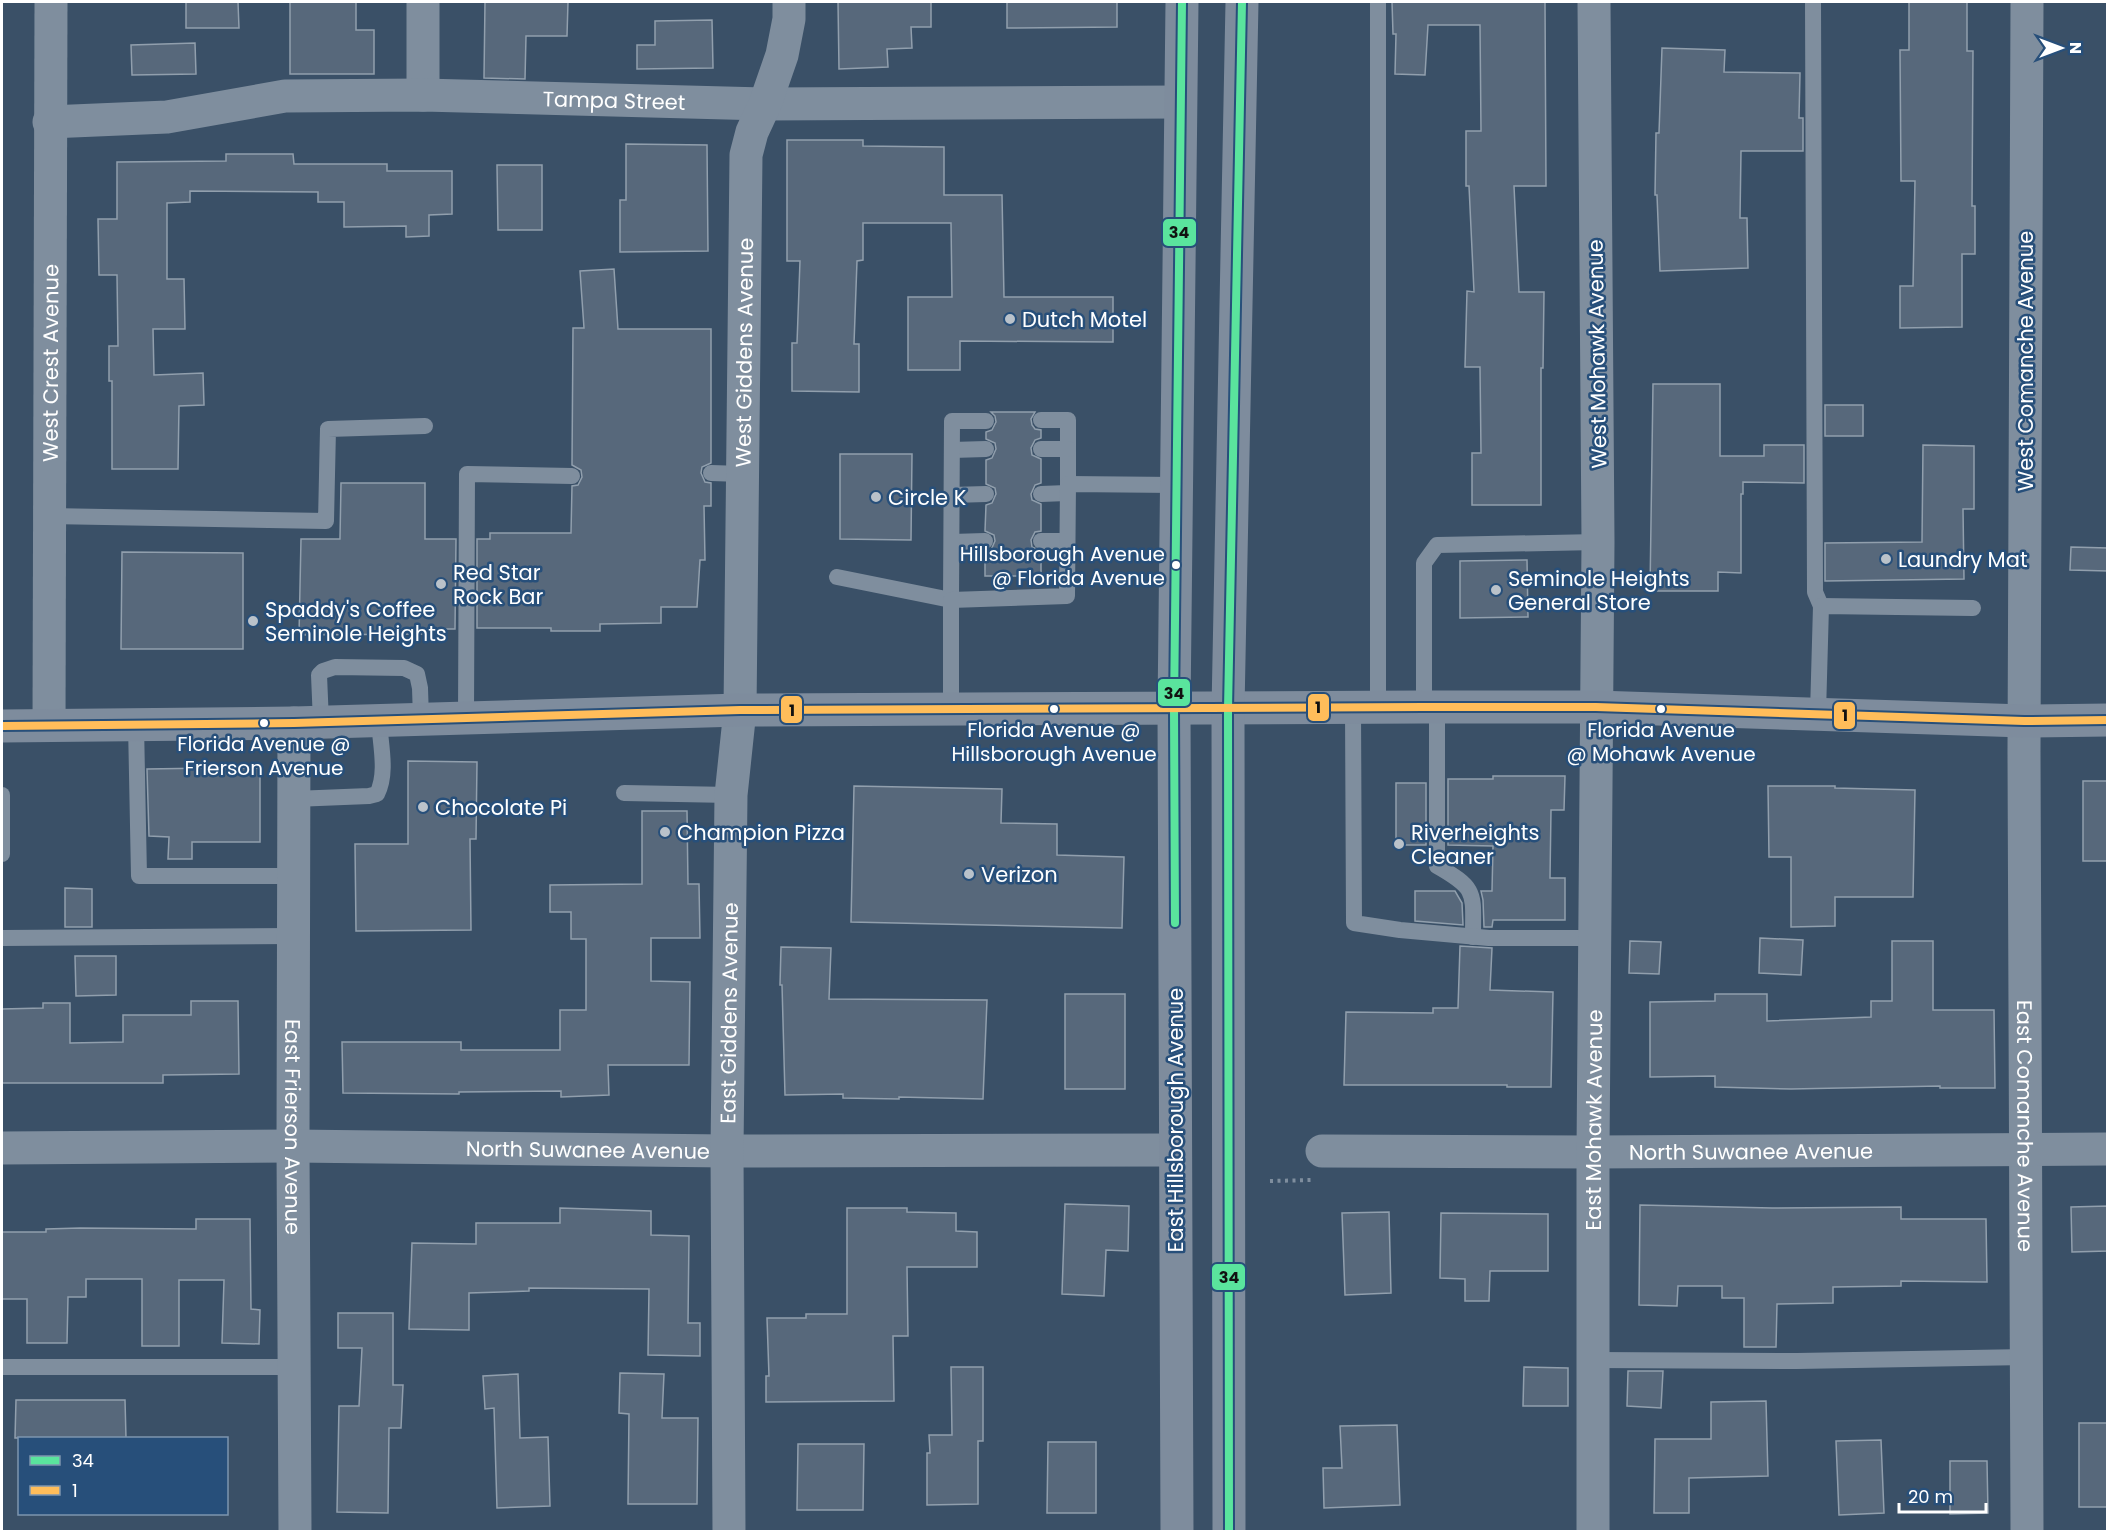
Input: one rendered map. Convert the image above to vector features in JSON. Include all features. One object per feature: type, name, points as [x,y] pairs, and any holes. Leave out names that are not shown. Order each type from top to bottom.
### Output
[{"type":"main road","name":"East Hillsborough Avenue","points":[[1177,1532],[1174,709],[1182,2]]},
{"type":"main road","points":[[1229,1532],[1228,709],[1242,2]]},
{"type":"main road","points":[[2,726],[308,723],[740,710],[1365,707],[1596,707],[2024,721],[2108,720]]},
{"type":"street","name":"West Crest Avenue","points":[[49,725],[51,2]]},
{"type":"street","points":[[423,2],[423,95]]},
{"type":"street","name":"West Giddens Avenue","points":[[740,710],[727,474],[746,155],[752,132],[765,104],[782,55],[789,19],[789,2]]},
{"type":"street","name":"West Mohawk Avenue","points":[[1594,2],[1598,542],[1596,707]]},
{"type":"street","name":"West Comanche Avenue","points":[[2024,721],[2027,2]]},
{"type":"street","name":"Tampa Street","points":[[49,122],[167,117],[285,96],[423,95],[765,104],[1180,102]]},
{"type":"street","name":"East Mohawk Avenue","points":[[1593,1532],[1596,707]]},
{"type":"street","name":"East Giddens Avenue","points":[[729,1532],[727,1151],[731,795],[740,710]]},
{"type":"street","name":"East Comanche Avenue","points":[[2024,721],[2027,1532]]},
{"type":"street","name":"East Frierson Avenue","points":[[295,1532],[292,1146],[294,799],[308,723]]},
{"type":"street","name":"North Suwanee Avenue","points":[[2,1148],[292,1146],[727,1151],[1175,1150]]},
{"type":"street","name":"North Suwanee Avenue","points":[[1322,1152],[2108,1149]]},
{"type":"lane","points":[[1378,2],[1365,707],[1354,923],[1473,937],[1595,938]]},
{"type":"lane","points":[[1813,2],[1815,592],[1821,606],[1818,713]]},
{"type":"lane","points":[[837,578],[951,600],[1067,596],[1068,420],[1041,420]]},
{"type":"lane","points":[[951,710],[952,421],[986,421]]},
{"type":"lane","points":[[49,516],[326,520],[328,429],[425,426]]},
{"type":"lane","points":[[952,450],[986,449]]},
{"type":"lane","points":[[1041,449],[1068,449]]},
{"type":"lane","points":[[466,718],[467,474],[572,476]]},
{"type":"lane","points":[[1041,494],[1068,489],[1176,484]]},
{"type":"lane","points":[[952,495],[986,494]]},
{"type":"lane","points":[[952,542],[985,541]]},
{"type":"lane","points":[[1041,541],[1067,541]]},
{"type":"lane","points":[[1473,937],[1473,898],[1467,885],[1437,866],[1424,563],[1437,545],[1598,542]]},
{"type":"lane","points":[[1821,606],[1973,608]]},
{"type":"lane","points":[[308,723],[319,675],[335,667],[404,668],[417,674],[421,719]]},
{"type":"lane","points":[[294,799],[377,794],[381,786],[382,773],[379,720]]},
{"type":"lane","points":[[136,724],[139,876],[294,876]]},
{"type":"lane","points":[[624,793],[731,795]]},
{"type":"lane","points":[[2,795],[2,855]]},
{"type":"lane","points":[[2,938],[293,936]]},
{"type":"lane","points":[[1593,1360],[1797,1362],[2027,1357]]},
{"type":"lane","points":[[2,1367],[294,1367]]},
{"type":"building","points":[[186,2],[238,2],[239,28],[186,28]]},
{"type":"building","points":[[290,2],[356,2],[356,30],[374,30],[374,74],[290,74]]},
{"type":"building","points":[[485,2],[568,2],[567,36],[526,36],[525,79],[484,78]]},
{"type":"building","points":[[838,2],[931,2],[931,27],[911,27],[912,48],[887,49],[888,67],[839,69]]},
{"type":"building","points":[[1007,2],[1117,2],[1117,27],[1007,28]]},
{"type":"building","points":[[1392,2],[1545,2],[1546,186],[1514,186],[1519,292],[1544,292],[1543,368],[1541,368],[1541,505],[1472,505],[1472,453],[1481,453],[1480,367],[1465,367],[1467,291],[1474,292],[1469,186],[1466,186],[1466,131],[1481,131],[1480,25],[1428,25],[1425,75],[1395,74],[1396,34],[1393,34]]},
{"type":"building","points":[[1909,2],[1967,2],[1967,51],[1973,51],[1972,206],[1975,206],[1975,254],[1962,254],[1962,327],[1900,328],[1900,286],[1913,286],[1915,181],[1901,181],[1900,50],[1909,50]]},
{"type":"building","points":[[712,20],[713,68],[637,69],[637,45],[655,45],[655,21]]},
{"type":"building","points":[[195,43],[196,74],[132,75],[131,45]]},
{"type":"building","points":[[1662,48],[1725,50],[1724,72],[1800,73],[1799,118],[1803,118],[1803,151],[1741,151],[1740,218],[1747,218],[1748,268],[1660,271],[1657,195],[1655,195],[1656,133],[1659,133]]},
{"type":"building","points":[[787,140],[863,140],[863,146],[944,147],[944,195],[1002,195],[1004,297],[1113,297],[1113,342],[960,341],[960,370],[908,370],[908,297],[952,297],[951,223],[863,223],[863,260],[857,261],[854,344],[859,344],[859,392],[792,391],[792,343],[797,343],[800,261],[787,261]]},
{"type":"building","points":[[626,144],[707,145],[708,251],[620,252],[620,200],[626,200]]},
{"type":"building","points":[[226,154],[293,154],[294,164],[387,164],[387,171],[452,171],[452,214],[429,215],[429,236],[406,237],[406,226],[344,227],[344,202],[318,202],[318,192],[190,191],[190,202],[167,203],[167,279],[184,279],[185,329],[153,329],[154,375],[203,373],[204,405],[179,406],[178,469],[112,469],[112,381],[109,381],[109,346],[118,346],[117,275],[99,275],[98,219],[117,219],[117,162],[226,161]]},
{"type":"building","points":[[497,165],[542,165],[542,230],[498,230]]},
{"type":"building","points":[[614,269],[618,329],[711,329],[711,463],[702,467],[701,473],[705,482],[711,483],[711,506],[704,506],[705,560],[700,560],[697,607],[661,607],[661,623],[600,624],[600,631],[551,631],[551,628],[477,628],[477,539],[490,539],[490,533],[571,533],[572,486],[578,485],[582,477],[581,470],[572,465],[573,328],[584,328],[580,271]]},
{"type":"building","points":[[1653,384],[1720,384],[1720,456],[1764,456],[1764,445],[1804,445],[1804,483],[1743,482],[1741,573],[1718,572],[1718,591],[1650,591]]},
{"type":"building","points":[[1825,405],[1863,405],[1863,436],[1825,436]]},
{"type":"building","points":[[991,412],[1035,412],[1031,419],[1032,425],[1035,429],[1041,430],[1041,438],[1035,440],[1031,448],[1032,455],[1041,459],[1041,483],[1035,485],[1031,494],[1032,500],[1041,504],[1041,531],[1035,532],[1031,540],[1032,547],[1041,551],[1041,576],[985,576],[985,552],[991,550],[995,541],[994,535],[985,531],[986,505],[992,503],[996,494],[995,488],[986,484],[986,460],[992,458],[996,449],[995,443],[986,439],[986,432],[992,430],[996,422]]},
{"type":"building","points":[[1923,445],[1974,446],[1974,509],[1963,509],[1964,579],[1825,581],[1825,543],[1922,542]]},
{"type":"building","name":"Circle K","points":[[840,454],[912,454],[911,540],[840,539]]},
{"type":"building","points":[[341,483],[425,483],[425,539],[456,539],[455,629],[424,629],[424,634],[299,635],[301,539],[340,539]]},
{"type":"building","points":[[2071,547],[2108,548],[2108,571],[2070,570]]},
{"type":"building","points":[[122,552],[243,553],[243,649],[121,649]]},
{"type":"building","points":[[1527,560],[1528,617],[1460,618],[1460,561]]},
{"type":"building","points":[[408,761],[477,762],[476,839],[470,839],[471,930],[356,931],[355,844],[408,844]]},
{"type":"building","points":[[260,768],[260,842],[192,842],[192,859],[168,859],[169,837],[149,836],[147,769]]},
{"type":"building","points":[[1493,776],[1565,776],[1564,810],[1551,810],[1550,878],[1565,878],[1565,920],[1493,920],[1492,927],[1484,927],[1481,891],[1492,891],[1493,846],[1448,845],[1448,779],[1493,779]]},
{"type":"building","points":[[2083,781],[2108,781],[2108,861],[2083,861]]},
{"type":"building","points":[[1396,783],[1426,783],[1426,845],[1396,845]]},
{"type":"building","points":[[854,786],[1002,789],[1001,823],[1057,824],[1057,855],[1124,857],[1122,928],[851,922]]},
{"type":"building","points":[[1768,786],[1835,786],[1835,788],[1915,790],[1913,897],[1835,897],[1835,926],[1791,927],[1791,857],[1769,857]]},
{"type":"building","points":[[642,811],[687,811],[688,884],[699,884],[700,938],[651,938],[651,981],[690,982],[689,1065],[608,1065],[609,1095],[561,1097],[561,1091],[459,1092],[459,1094],[343,1093],[342,1042],[461,1042],[461,1050],[560,1050],[560,1010],[586,1010],[586,939],[571,939],[571,912],[550,912],[550,885],[642,884]]},
{"type":"building","points":[[65,888],[92,889],[92,927],[65,927]]},
{"type":"building","points":[[1415,891],[1455,891],[1462,903],[1463,925],[1415,921]]},
{"type":"building","points":[[1760,938],[1803,940],[1801,975],[1759,973]]},
{"type":"building","points":[[1630,941],[1661,942],[1659,974],[1629,973]]},
{"type":"building","points":[[1892,941],[1933,941],[1933,1010],[1994,1010],[1995,1088],[1940,1088],[1940,1086],[1791,1089],[1715,1087],[1715,1076],[1650,1077],[1650,1002],[1715,1001],[1715,994],[1767,994],[1767,1021],[1871,1017],[1871,1001],[1892,1001]]},
{"type":"building","points":[[1460,946],[1492,948],[1490,990],[1553,992],[1551,1087],[1344,1085],[1346,1012],[1433,1013],[1433,1008],[1458,1008]]},
{"type":"building","points":[[781,947],[831,948],[829,999],[987,1000],[983,1099],[843,1098],[843,1094],[785,1095],[782,985],[780,985]]},
{"type":"building","points":[[75,956],[116,956],[116,995],[76,996]]},
{"type":"building","points":[[1065,994],[1125,994],[1125,1089],[1065,1089]]},
{"type":"building","points":[[191,1001],[238,1001],[239,1074],[163,1075],[163,1083],[2,1083],[2,1009],[43,1008],[43,1003],[70,1003],[70,1043],[123,1042],[123,1015],[191,1015]]},
{"type":"building","points":[[1065,1204],[1129,1206],[1128,1251],[1106,1250],[1104,1296],[1062,1294]]},
{"type":"building","points":[[1640,1205],[1772,1208],[1901,1207],[1901,1219],[1986,1219],[1987,1282],[1901,1281],[1901,1286],[1833,1287],[1833,1303],[1777,1304],[1776,1347],[1744,1347],[1744,1298],[1722,1298],[1722,1286],[1678,1286],[1677,1306],[1639,1305]]},
{"type":"building","points":[[2108,1206],[2108,1251],[2072,1252],[2071,1207]]},
{"type":"building","points":[[560,1208],[651,1211],[651,1235],[689,1236],[688,1323],[700,1323],[700,1356],[648,1355],[649,1289],[529,1288],[529,1291],[469,1293],[469,1330],[409,1329],[412,1243],[476,1244],[476,1223],[560,1223]]},
{"type":"building","points":[[847,1208],[907,1208],[907,1212],[956,1213],[956,1231],[977,1232],[977,1267],[907,1267],[908,1336],[893,1336],[894,1401],[766,1402],[766,1376],[769,1376],[767,1318],[806,1318],[806,1314],[847,1314]]},
{"type":"building","points":[[1389,1212],[1391,1293],[1345,1295],[1342,1213]]},
{"type":"building","points":[[1441,1213],[1548,1214],[1548,1271],[1490,1271],[1489,1301],[1465,1301],[1465,1279],[1440,1278]]},
{"type":"building","points":[[196,1219],[250,1219],[251,1309],[260,1310],[259,1344],[222,1343],[224,1280],[179,1280],[179,1346],[142,1346],[142,1279],[86,1279],[86,1297],[68,1297],[67,1343],[27,1343],[27,1299],[2,1299],[2,1232],[46,1232],[46,1229],[80,1228],[196,1229]]},
{"type":"building","points":[[338,1313],[393,1313],[393,1385],[403,1385],[401,1428],[389,1428],[388,1513],[337,1512],[339,1406],[359,1406],[362,1348],[338,1348]]},
{"type":"building","points":[[951,1367],[983,1367],[983,1441],[978,1441],[978,1504],[927,1505],[929,1435],[952,1435]]},
{"type":"building","points":[[1524,1367],[1568,1368],[1568,1406],[1523,1406]]},
{"type":"building","points":[[1628,1371],[1663,1371],[1661,1408],[1627,1406]]},
{"type":"building","points":[[620,1373],[664,1374],[662,1418],[698,1418],[697,1504],[628,1504],[629,1414],[619,1413]]},
{"type":"building","points":[[518,1374],[520,1438],[548,1437],[550,1506],[497,1508],[494,1408],[485,1409],[483,1376]]},
{"type":"building","points":[[16,1400],[125,1400],[126,1437],[15,1438]]},
{"type":"building","points":[[1766,1401],[1768,1476],[1689,1478],[1689,1513],[1654,1513],[1655,1439],[1711,1439],[1711,1402]]},
{"type":"building","points":[[2079,1423],[2108,1423],[2108,1507],[2079,1507]]},
{"type":"building","points":[[1397,1425],[1400,1505],[1324,1508],[1323,1468],[1342,1468],[1340,1426]]},
{"type":"building","points":[[1881,1440],[1884,1513],[1839,1515],[1836,1441]]},
{"type":"building","points":[[1048,1442],[1096,1442],[1096,1513],[1047,1513]]},
{"type":"building","points":[[798,1444],[864,1444],[863,1510],[797,1510]]},
{"type":"building","points":[[1950,1461],[1987,1461],[1988,1513],[1950,1514]]},
{"type":"transit line","name":"34","points":[[1175,923],[1174,709],[1182,2]]},
{"type":"transit line","name":"34","points":[[1229,1532],[1228,709],[1242,2]]},
{"type":"transit line","name":"1","points":[[2,726],[294,723],[740,710],[1424,707],[1596,707],[2024,721],[2108,720]]},
{"type":"place","name":"Dutch Motel","points":[[1010,319]]},
{"type":"place","name":"Circle K","points":[[876,497]]},
{"type":"place","name":"Laundry Mat","points":[[1886,559]]},
{"type":"place","name":"Hillsborough Avenue @ Florida Avenue","points":[[1176,565]]},
{"type":"place","name":"Red Star Rock Bar","points":[[441,584]]},
{"type":"place","name":"Seminole Heights General Store","points":[[1496,590]]},
{"type":"place","name":"Spaddy's Coffee Seminole Heights","points":[[253,621]]},
{"type":"place","name":"Florida Avenue @ Hillsborough Avenue","points":[[1054,709]]},
{"type":"place","name":"Florida Avenue @ Mohawk Avenue","points":[[1661,709]]},
{"type":"place","name":"Florida Avenue @ Frierson Avenue","points":[[264,723]]},
{"type":"place","name":"Chocolate Pi","points":[[423,807]]},
{"type":"place","name":"Champion Pizza","points":[[665,832]]},
{"type":"place","name":"Riverheights Cleaner","points":[[1399,844]]},
{"type":"place","name":"Verizon","points":[[969,874]]}]
